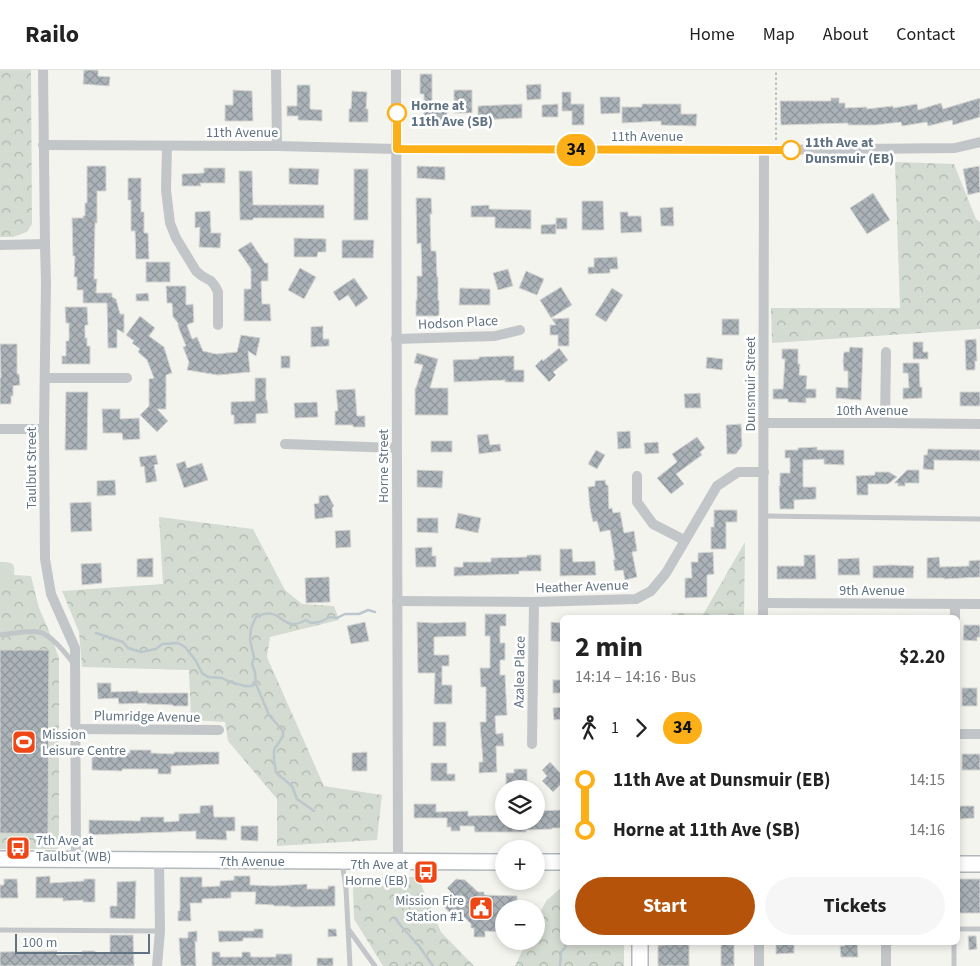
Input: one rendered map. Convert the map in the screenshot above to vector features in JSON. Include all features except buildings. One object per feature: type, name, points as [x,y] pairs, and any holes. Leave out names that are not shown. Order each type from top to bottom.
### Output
[{"type":"street","name":"Taulbut Street","points":[[43,70],[46,283],[45,559],[51,594],[75,648],[76,860]]},
{"type":"street","points":[[276,70],[277,146]]},
{"type":"street","name":"Horne Street","points":[[396,70],[398,862]]},
{"type":"street","name":"11th Avenue","points":[[43,145],[277,146],[397,149],[776,150],[955,148],[980,142]]},
{"type":"street","points":[[167,146],[166,190],[170,223],[176,238],[196,271],[216,286],[218,292],[218,325]]},
{"type":"street","name":"Dunsmuir Street","points":[[763,615],[764,150]]},
{"type":"street","points":[[0,245],[45,244]]},
{"type":"street","name":"Hodson Place","points":[[396,339],[495,336],[520,330]]},
{"type":"street","points":[[885,423],[886,352]]},
{"type":"street","points":[[45,378],[127,378]]},
{"type":"street","name":"10th Avenue","points":[[764,424],[980,424]]},
{"type":"street","points":[[0,428],[44,429]]},
{"type":"street","points":[[284,444],[396,448]]},
{"type":"street","name":"Heather Avenue","points":[[396,600],[534,602],[636,599],[651,591],[666,573],[717,486],[738,472],[764,472]]},
{"type":"street","points":[[637,476],[637,502],[653,524],[684,540]]},
{"type":"street","name":"Azalea Place","points":[[532,744],[534,602]]},
{"type":"street","name":"9th Avenue","points":[[763,603],[980,604]]},
{"type":"street","points":[[955,604],[955,615]]},
{"type":"street","name":"Plumridge Avenue","points":[[75,729],[219,730]]},
{"type":"street","points":[[960,734],[980,734]]},
{"type":"street","name":"7th Avenue","points":[[0,860],[495,862]]},
{"type":"street","points":[[157,966],[160,932],[159,860]]},
{"type":"street","points":[[545,862],[560,862]]},
{"type":"street","points":[[960,864],[980,864]]},
{"type":"street","points":[[640,945],[640,966]]},
{"type":"street","points":[[759,966],[760,945]]},
{"type":"street","points":[[886,945],[886,966]]},
{"type":"lane","points":[[764,516],[980,519]]},
{"type":"lane","points":[[0,635],[40,632],[53,640],[75,665]]},
{"type":"lane","points":[[342,862],[346,888],[350,966]]},
{"type":"lane","points":[[348,929],[375,966]]},
{"type":"lane","points":[[960,930],[980,929]]},
{"type":"lane","points":[[0,930],[160,932]]},
{"type":"lane","points":[[954,945],[954,966]]},
{"type":"path","points":[[776,70],[776,150]]},
{"type":"path","points":[[406,966],[407,963],[410,963],[414,966]]},
{"type":"green space","points":[[0,70],[31,70],[32,224],[27,232],[13,237],[0,237]]},
{"type":"green space","points":[[895,162],[954,164],[976,219],[980,222],[980,329],[772,343],[771,308],[900,308]]},
{"type":"green space","points":[[159,517],[253,529],[285,590],[302,604],[334,606],[339,620],[270,637],[267,657],[324,786],[382,795],[377,840],[277,846],[277,799],[228,741],[225,722],[191,720],[189,670],[82,667],[79,632],[62,591],[163,584]]},
{"type":"green space","points":[[745,542],[744,615],[671,615],[672,613],[704,613]]},
{"type":"green space","points":[[0,562],[11,563],[14,567],[14,578],[10,583],[3,584],[4,587],[0,587]]},
{"type":"green space","points":[[0,574],[31,576],[39,608],[59,658],[59,849],[0,849]]},
{"type":"green space","points":[[368,877],[418,877],[441,932],[474,966],[383,966],[354,919],[353,887]]},
{"type":"green space","points":[[560,889],[560,945],[624,945],[624,966],[515,966],[523,950],[545,950],[545,903]]},
{"type":"waterway","points":[[256,683],[252,664],[254,657],[250,640],[251,628],[256,617],[270,614],[289,624],[294,624],[306,620],[311,623],[320,622],[330,617],[337,618],[345,614],[359,614],[368,610],[375,612]]},
{"type":"waterway","points":[[96,633],[123,642],[128,648],[141,652],[156,649],[162,644],[178,643],[185,647],[196,661],[202,673],[208,677],[222,678],[245,686],[256,684],[269,715],[283,731],[283,736],[274,750],[276,772],[292,786],[297,799],[314,811]]},
{"type":"waterway","points":[[395,918],[433,966]]},
{"type":"waterway","points":[[560,966],[561,952],[566,945]]},
{"type":"bus line","name":"34","points":[[397,113],[397,149],[791,150]]},
{"type":"place","name":"Horne at 11th Ave (SB)","points":[[397,113]]},
{"type":"place","name":"11th Ave at Dunsmuir (EB)","points":[[791,150]]},
{"type":"place","name":"Mission Leisure Centre","points":[[24,742]]},
{"type":"place","name":"7th Ave at Taulbut (WB)","points":[[18,848]]},
{"type":"place","name":"7th Ave at Horne (EB)","points":[[426,872]]},
{"type":"place","name":"Mission Fire Station #1","points":[[481,908]]}]
